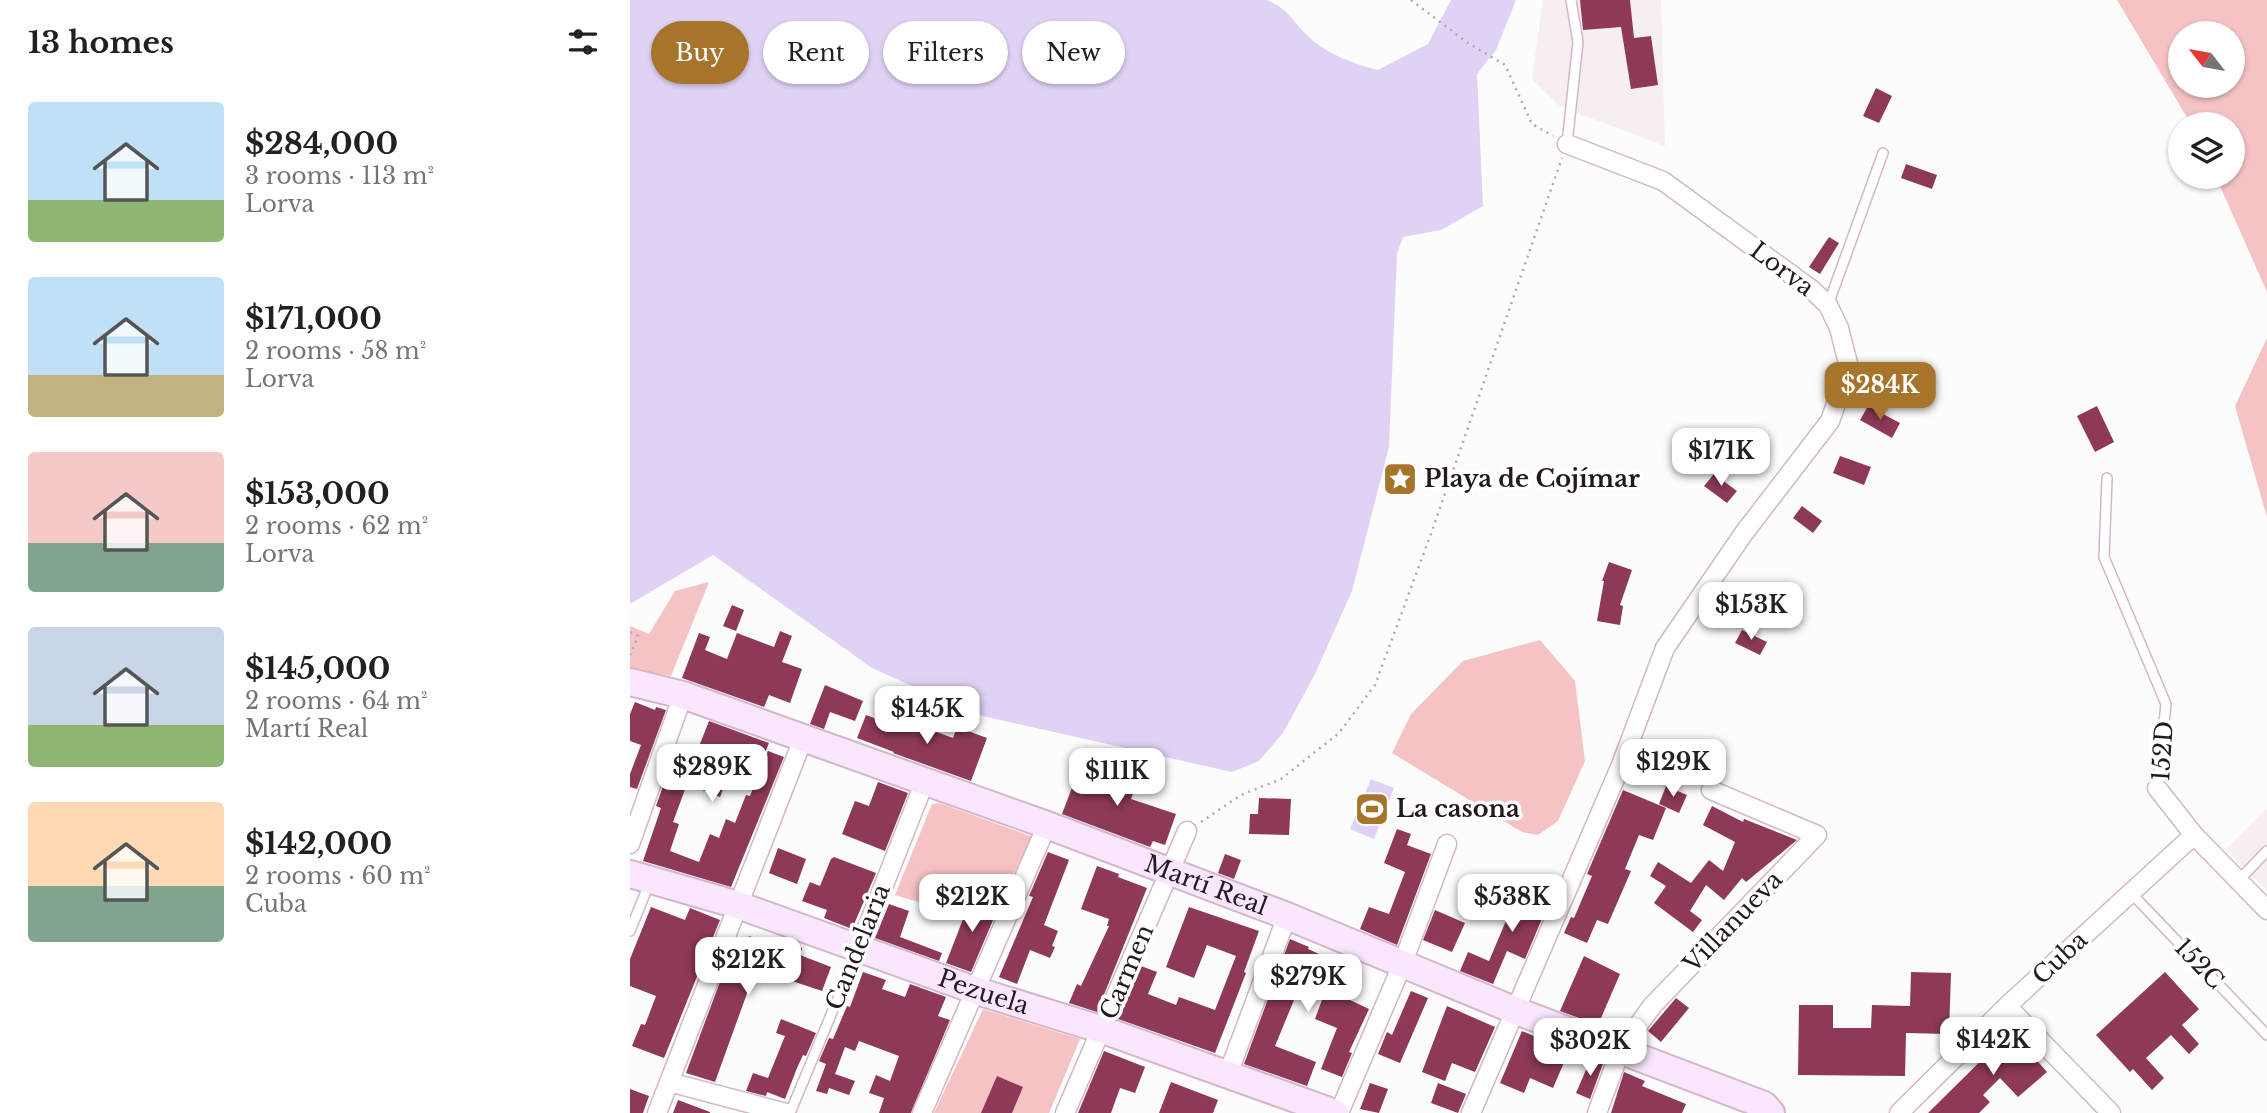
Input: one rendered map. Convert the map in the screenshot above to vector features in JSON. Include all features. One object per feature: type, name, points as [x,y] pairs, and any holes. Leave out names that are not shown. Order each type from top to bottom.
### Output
[{"type":"main road","name":"Martí Real","points":[[630,682],[683,695],[1169,871],[1287,916],[1514,1010],[1764,1105],[1771,1113]]},
{"type":"main road","name":"Pezuela","points":[[640,877],[738,905],[977,991],[1103,1030],[1337,1113]]},
{"type":"street","name":"Lorva","points":[[1471,1113],[1621,765],[1665,648],[1744,533],[1830,421],[1849,367],[1839,328],[1828,305],[1811,289],[1663,181],[1567,144]]},
{"type":"street","points":[[630,844],[683,695]]},
{"type":"street","points":[[657,1113],[803,739]]},
{"type":"street","name":"Candelaria","points":[[859,948],[925,781]]},
{"type":"street","name":"152D","points":[[2157,788],[2194,835],[2267,910]]},
{"type":"street","name":"Villanueva","points":[[1597,1113],[1621,1049],[1652,1006],[1817,835],[1711,790]]},
{"type":"street","points":[[922,1113],[1047,825]]},
{"type":"street","name":"Carmen","points":[[1065,1113],[1187,831]]},
{"type":"street","name":"Cuba","points":[[1899,1113],[2007,1006],[2194,835]]},
{"type":"street","points":[[1337,1113],[1402,964],[1447,844]]},
{"type":"street","points":[[1228,1074],[1287,916]]},
{"type":"street","points":[[2007,1006],[2111,1113]]},
{"type":"street","points":[[669,1082],[788,1113]]},
{"type":"lane","points":[[1567,144],[1578,42],[1571,0]]},
{"type":"lane","points":[[1828,305],[1883,153]]},
{"type":"lane","name":"152D","points":[[2106,478],[2104,557],[2166,704],[2157,788]]},
{"type":"lane","points":[[2238,881],[2267,851]]},
{"type":"lane","points":[[630,931],[640,877]]},
{"type":"lane","name":"152C","points":[[2131,893],[2267,1035]]},
{"type":"lane","name":"Candelaria","points":[[788,1113],[859,948]]},
{"type":"path","points":[[1187,831],[1241,795],[1281,779],[1339,733],[1375,685],[1432,531],[1567,144],[1532,124],[1505,65],[1431,17],[1411,0]]},
{"type":"path","points":[[630,632],[638,636],[630,655]]},
{"type":"shaded area","points":[[630,0],[1267,0],[1286,12],[1323,48],[1378,70],[1428,44],[1451,0],[1516,0],[1496,50],[1477,74],[1483,206],[1441,230],[1403,237],[1397,254],[1389,447],[1352,591],[1314,676],[1283,733],[1259,761],[1232,772],[974,714],[872,668],[713,555],[630,604]]},
{"type":"shaded area","points":[[1543,0],[1661,0],[1665,146],[1561,107],[1532,79]]},
{"type":"shaded area","points":[[2117,0],[2267,0],[2267,292],[2221,189],[2245,189],[2245,112],[2184,112],[2175,98],[2245,98],[2245,21],[2168,21],[2168,85]]},
{"type":"shaded area","points":[[2267,338],[2267,517],[2235,406]]},
{"type":"shaded area","points":[[709,582],[671,676],[630,669],[630,626],[649,634],[675,591]]},
{"type":"shaded area","points":[[1540,640],[1575,681],[1585,761],[1558,821],[1538,835],[1522,832],[1392,753],[1411,714],[1463,661]]},
{"type":"shaded area","name":"La casona","points":[[1371,779],[1394,788],[1374,839],[1350,829]]},
{"type":"shaded area","points":[[940,803],[1033,837],[1005,891],[960,877],[945,910],[895,895],[932,804]]},
{"type":"shaded area","points":[[2267,808],[2267,891],[2226,849]]},
{"type":"shaded area","points":[[983,1009],[1080,1039],[1049,1113],[934,1113]]},
{"type":"building","points":[[1580,0],[1630,0],[1634,38],[1651,36],[1658,85],[1631,89],[1621,27],[1583,30]]},
{"type":"building","points":[[1876,88],[1892,96],[1879,123],[1863,116]]},
{"type":"building","points":[[1906,164],[1937,175],[1932,189],[1901,178]]},
{"type":"building","points":[[1829,237],[1839,243],[1820,274],[1809,267]]},
{"type":"building","points":[[1868,406],[1900,423],[1892,438],[1860,420]]},
{"type":"building","points":[[2097,406],[2114,442],[2095,452],[2077,416]]},
{"type":"building","points":[[1840,456],[1871,467],[1864,485],[1833,473]]},
{"type":"building","points":[[1714,474],[1737,491],[1727,503],[1704,486]]},
{"type":"building","points":[[1802,506],[1822,521],[1813,533],[1793,518]]},
{"type":"building","points":[[1609,562],[1632,570],[1620,605],[1623,606],[1620,625],[1597,621],[1602,581]]},
{"type":"building","points":[[1726,598],[1754,612],[1747,625],[1720,610]]},
{"type":"building","points":[[732,605],[744,610],[736,631],[723,626]]},
{"type":"building","points":[[1742,630],[1767,642],[1760,655],[1735,643]]},
{"type":"building","points":[[780,631],[792,636],[782,662],[802,669],[790,703],[769,695],[764,707],[682,678],[699,633],[710,637],[705,650],[727,659],[737,633],[774,647]]},
{"type":"building","points":[[825,685],[863,701],[855,721],[830,712],[824,729],[810,724]]},
{"type":"building","points":[[635,702],[655,710],[656,707],[666,710],[637,789],[630,787],[630,774],[641,745],[630,741],[630,714]]},
{"type":"building","points":[[866,715],[903,729],[906,721],[953,738],[957,727],[987,738],[971,781],[857,738]]},
{"type":"building","points":[[709,721],[769,743],[764,755],[742,747],[738,750],[720,797],[687,784],[673,822],[679,824],[670,851],[699,862],[710,834],[719,838],[726,819],[735,823],[746,795],[750,796],[768,751],[784,757],[731,887],[643,861],[661,808],[656,806],[677,747],[696,754]]},
{"type":"building","points":[[1127,767],[1141,772],[1131,799],[1176,814],[1165,845],[1153,841],[1150,847],[1062,814],[1079,769],[1106,779],[1108,775],[1122,781]]},
{"type":"building","points":[[878,782],[908,793],[885,851],[842,834],[855,801],[869,806]]},
{"type":"building","points":[[1666,786],[1687,795],[1679,813],[1659,804]]},
{"type":"building","points":[[1623,790],[1666,808],[1653,840],[1639,835],[1625,869],[1631,871],[1608,924],[1597,920],[1587,943],[1564,933],[1571,917],[1574,918],[1592,876],[1587,874]]},
{"type":"building","points":[[1259,798],[1291,799],[1289,835],[1249,834],[1250,814],[1258,814]]},
{"type":"building","points":[[1712,806],[1743,822],[1744,819],[1797,840],[1746,882],[1742,878],[1724,900],[1706,885],[1690,911],[1702,920],[1693,932],[1654,903],[1666,886],[1650,876],[1658,862],[1691,883],[1709,860],[1723,871],[1735,842],[1703,825]]},
{"type":"building","points":[[1397,829],[1411,834],[1407,845],[1431,854],[1397,945],[1360,929],[1369,907],[1389,914],[1405,872],[1384,863]]},
{"type":"building","points":[[778,848],[806,859],[797,884],[769,873]]},
{"type":"building","points":[[1048,852],[1069,860],[1044,925],[1058,931],[1052,946],[1055,947],[1050,958],[1030,950],[1017,984],[999,977],[1033,897],[1029,896]]},
{"type":"building","points":[[1225,854],[1241,860],[1234,879],[1218,873]]},
{"type":"building","points":[[834,857],[876,873],[852,929],[824,918],[827,910],[802,901],[810,882],[820,886]]},
{"type":"building","points":[[1097,866],[1147,888],[1097,1012],[1069,1003],[1077,984],[1081,986],[1109,926],[1109,919],[1081,909]]},
{"type":"building","points":[[1522,883],[1552,895],[1525,959],[1507,951],[1493,984],[1460,971],[1468,952],[1489,961]]},
{"type":"building","points":[[972,896],[999,906],[971,972],[946,963]]},
{"type":"building","points":[[889,904],[909,911],[900,937],[942,953],[939,961],[875,938]]},
{"type":"building","points":[[651,907],[685,920],[690,908],[720,920],[664,1058],[632,1046],[641,1024],[645,1025],[656,996],[630,986],[630,959]]},
{"type":"building","points":[[1189,907],[1259,931],[1215,1053],[1118,1019],[1141,966],[1157,972],[1148,994],[1176,1005],[1179,997],[1215,1010],[1236,956],[1207,945],[1194,978],[1166,967]]},
{"type":"building","points":[[1435,910],[1465,923],[1452,952],[1423,940]]},
{"type":"building","points":[[749,936],[778,947],[781,940],[802,948],[800,955],[831,967],[822,991],[762,971],[760,976],[754,974],[715,1082],[686,1073],[724,971],[734,975]]},
{"type":"building","points":[[1290,939],[1361,971],[1350,1000],[1369,1009],[1349,1052],[1352,1053],[1342,1077],[1321,1069],[1337,1028],[1315,1019],[1323,997],[1299,988],[1275,1046],[1316,1062],[1307,1086],[1244,1064]]},
{"type":"building","points":[[1584,956],[1620,974],[1598,1025],[1560,1011]]},
{"type":"building","points":[[863,972],[886,980],[882,989],[905,997],[910,984],[946,997],[938,1016],[950,1020],[911,1113],[879,1113],[884,1098],[869,1093],[876,1075],[890,1081],[899,1056],[859,1041],[855,1051],[845,1047],[835,1074],[855,1081],[849,1095],[829,1088],[827,1094],[816,1091],[826,1064],[819,1061],[829,1038],[833,1039],[847,1006],[850,1007]]},
{"type":"building","points":[[1911,972],[1951,973],[1949,1034],[1906,1033],[1905,1076],[1798,1075],[1799,1005],[1833,1005],[1833,1028],[1871,1028],[1872,1005],[1910,1006]]},
{"type":"building","points":[[2165,972],[2199,1009],[2182,1025],[2199,1044],[2189,1054],[2171,1035],[2146,1058],[2164,1078],[2152,1090],[2133,1069],[2130,1072],[2096,1035]]},
{"type":"building","points":[[1411,991],[1428,998],[1400,1063],[1378,1054],[1387,1032],[1392,1035]]},
{"type":"building","points":[[1676,998],[1689,1008],[1661,1042],[1648,1031]]},
{"type":"building","points":[[1447,1006],[1495,1027],[1475,1072],[1452,1063],[1445,1081],[1422,1072]]},
{"type":"building","points":[[781,1019],[816,1033],[806,1056],[803,1055],[785,1099],[767,1092],[766,1096],[746,1091],[753,1073],[768,1078],[785,1036],[776,1033]]},
{"type":"building","points":[[1522,1031],[1569,1051],[1553,1088],[1530,1078],[1524,1093],[1500,1083]]},
{"type":"building","points":[[2011,1031],[2047,1072],[2018,1097],[2000,1078],[1983,1095],[1990,1102],[1979,1113],[1928,1113]]},
{"type":"building","points":[[1104,1051],[1145,1067],[1135,1093],[1120,1088],[1111,1113],[1078,1113]]},
{"type":"building","points":[[1592,1056],[1604,1061],[1590,1099],[1576,1093]]},
{"type":"building","points":[[1624,1072],[1645,1081],[1642,1086],[1686,1104],[1682,1113],[1611,1113]]},
{"type":"building","points":[[997,1076],[1023,1087],[1012,1113],[981,1113]]},
{"type":"building","points":[[1171,1082],[1218,1100],[1213,1113],[1159,1113]]},
{"type":"building","points":[[1370,1083],[1388,1089],[1379,1113],[1360,1109]]},
{"type":"building","points":[[1438,1083],[1466,1094],[1458,1113],[1431,1103]]},
{"type":"building","points":[[630,1089],[649,1096],[643,1113],[630,1113]]},
{"type":"building","points":[[678,1100],[710,1112],[710,1113],[673,1113]]},
{"type":"place","name":"Playa de Cojímar","points":[[1400,479]]},
{"type":"place","name":"La casona","points":[[1372,809]]}]
